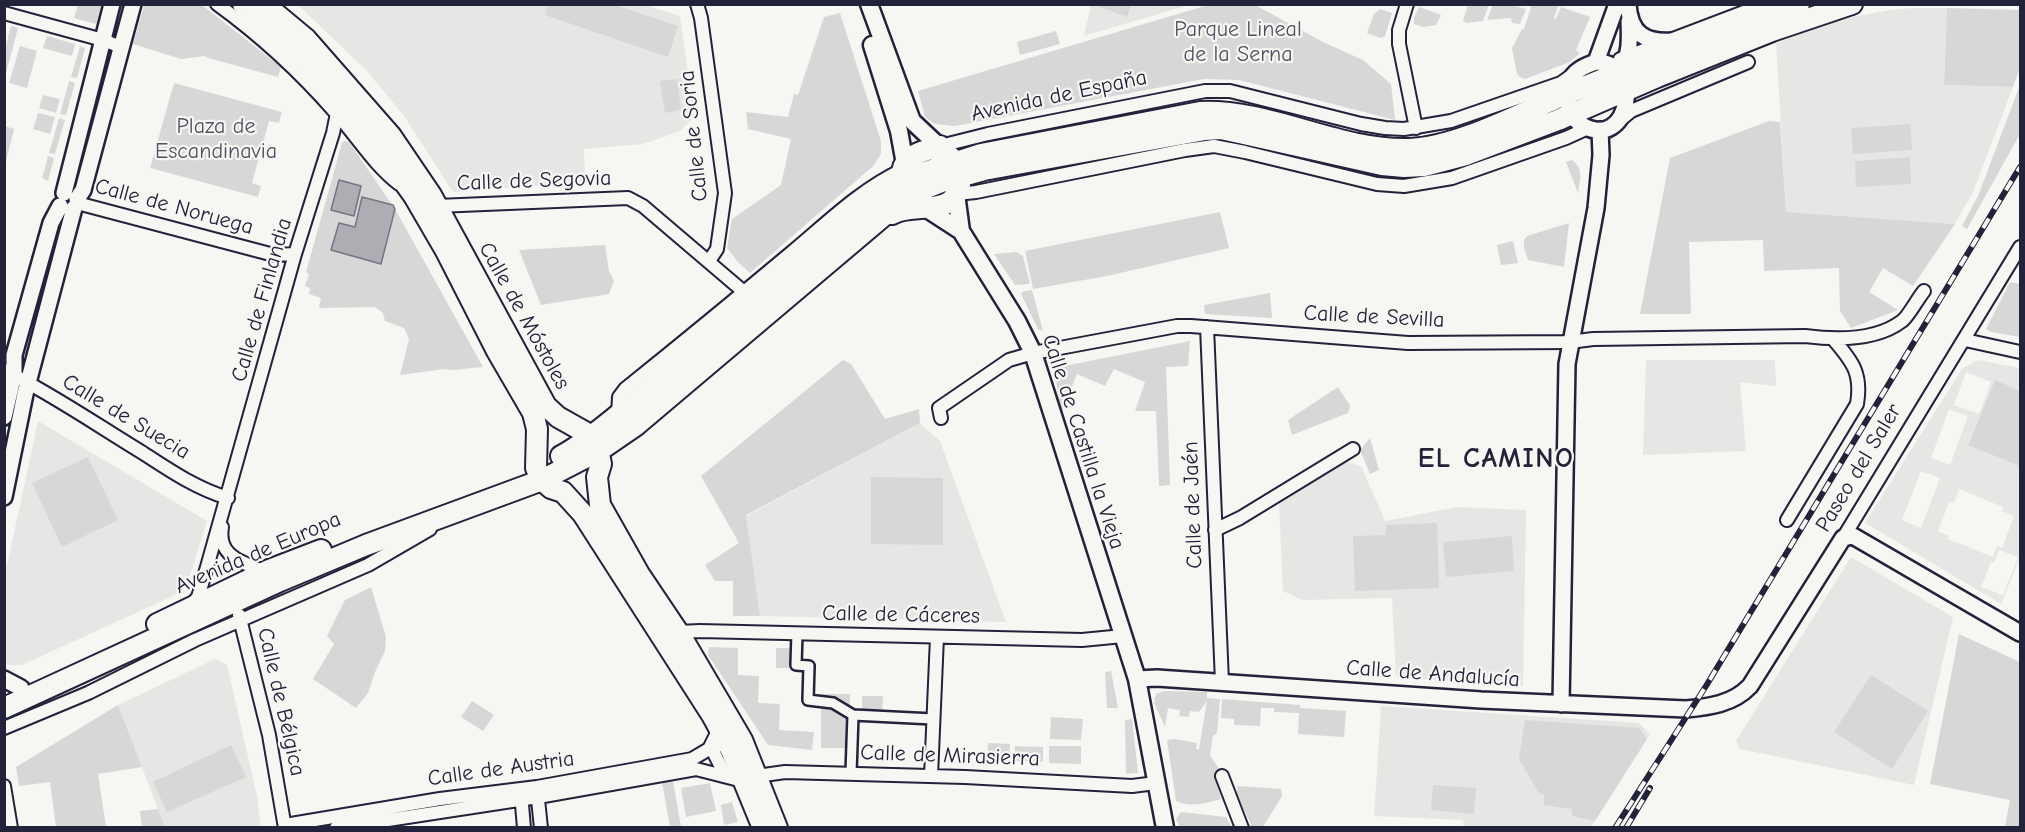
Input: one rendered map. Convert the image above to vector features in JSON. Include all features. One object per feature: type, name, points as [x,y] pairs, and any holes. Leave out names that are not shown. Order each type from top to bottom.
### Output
[{"type":"main road","name":"Calle de Móstoles","points":[[243,4],[309,62],[356,115],[414,196],[537,424],[538,446],[535,457],[539,474]]},
{"type":"main road","name":"Calle de Móstoles","points":[[264,4],[306,39],[391,136],[437,206],[546,406],[589,438]]},
{"type":"main road","points":[[858,4],[900,132],[904,178],[911,201],[924,207]]},
{"type":"main road","points":[[869,4],[912,121],[948,164]]},
{"type":"main road","name":"Avenida de España","points":[[948,164],[981,154],[1114,127],[1216,111],[1240,114],[1358,144],[1408,149],[1429,147],[1462,137],[1566,94],[1616,69],[1799,4]]},
{"type":"main road","name":"Avenida de España","points":[[876,223],[904,178],[913,155],[984,170],[1213,129],[1382,165],[1424,166],[1466,155],[1571,113],[1616,69],[1772,31],[1852,4]]},
{"type":"main road","name":"Avenida de España","points":[[539,474],[583,444],[904,178],[944,181],[948,164]]},
{"type":"main road","name":"Avenida de España","points":[[538,446],[547,434],[561,428],[589,438],[635,426],[876,223],[909,207],[938,207],[951,200],[948,164]]},
{"type":"main road","name":"Calle de Castilla la Vieja","points":[[948,164],[961,231],[1017,321],[1033,353],[1137,679],[1166,828]]},
{"type":"main road","name":"Calle de Castilla la Vieja","points":[[924,207],[961,231]]},
{"type":"main road","points":[[589,438],[601,464],[597,477],[600,504],[639,574],[678,632],[742,740],[742,777],[777,828]]},
{"type":"main road","points":[[539,474],[551,488],[563,492],[576,492],[588,486],[597,477]]},
{"type":"main road","name":"Avenida de Europa","points":[[10,687],[190,607],[233,594],[465,508],[539,474]]},
{"type":"main road","name":"Avenida de Europa","points":[[4,708],[233,594],[269,570],[539,474]]},
{"type":"main road","points":[[563,492],[583,514],[690,680],[717,734],[731,750],[763,828]]},
{"type":"street","points":[[4,497],[112,4]]},
{"type":"street","points":[[4,417],[9,372],[51,223],[83,190],[133,4]]},
{"type":"street","name":"Calle de Móstoles","points":[[217,4],[249,28],[297,71],[337,113],[385,174],[414,196]]},
{"type":"street","name":"Calle de Soria","points":[[697,4],[701,18],[725,193],[717,249],[709,261]]},
{"type":"street","points":[[1407,4],[1399,30],[1399,44],[1416,128]]},
{"type":"street","points":[[1617,4],[1616,69],[1625,107],[1619,121]]},
{"type":"street","name":"Avenida de España","points":[[1594,129],[1452,178],[1404,186],[1377,184],[1214,146],[976,192],[948,164],[994,133],[1205,91],[1230,91],[1385,128],[1416,128],[1450,121],[1561,83],[1578,70],[1616,69],[1673,41],[1765,4]]},
{"type":"street","points":[[1616,69],[1629,11]]},
{"type":"street","points":[[1629,11],[1639,33],[1647,39],[1656,42],[1673,41]]},
{"type":"street","points":[[4,13],[121,47]]},
{"type":"street","points":[[1578,70],[1570,81],[1566,94],[1571,113],[1578,122],[1594,129],[1609,129],[1631,111],[1748,62]]},
{"type":"street","name":"Calle de Finlandia","points":[[190,607],[198,597],[228,498],[295,254],[333,133],[337,113]]},
{"type":"street","points":[[1561,704],[1566,376],[1570,342],[1596,208],[1601,155],[1594,129]]},
{"type":"street","name":"Avenida de España","points":[[618,415],[619,397],[625,389],[856,197],[879,181],[904,178]]},
{"type":"street","points":[[961,231],[967,200],[976,192]]},
{"type":"street","name":"Calle de Segovia","points":[[437,206],[628,198],[643,206],[744,292]]},
{"type":"street","name":"Calle de Noruega","points":[[70,202],[274,255],[295,254]]},
{"type":"street","name":"Paseo del Saler","points":[[1726,701],[1741,695],[1750,686],[1965,340],[2020,247]]},
{"type":"street","name":"Calle de Sevilla","points":[[941,418],[939,408],[1009,360],[1033,353],[1177,326],[1408,343],[1570,342],[1593,339],[1805,336],[1834,339],[1877,333],[1903,321],[1923,291]]},
{"type":"street","name":"Calle de Jaén","points":[[1207,327],[1222,682]]},
{"type":"street","points":[[1787,520],[1857,404],[1860,388],[1855,369],[1850,358],[1834,339]]},
{"type":"street","points":[[1965,340],[2020,352]]},
{"type":"street","name":"Calle de Suecia","points":[[9,372],[29,382],[159,463],[213,494],[228,498]]},
{"type":"street","points":[[1215,530],[1240,518],[1353,449]]},
{"type":"street","name":"Calle de Finlandia","points":[[228,498],[221,534],[224,548],[234,559],[255,570],[269,570]]},
{"type":"street","name":"Avenida de Europa","points":[[4,728],[88,693],[195,640],[368,565],[465,508]]},
{"type":"street","points":[[1843,538],[1853,536],[1862,540],[2020,633]]},
{"type":"street","name":"Calle de Bélgica","points":[[233,594],[269,735],[285,826]]},
{"type":"street","name":"Calle de Cáceres","points":[[678,632],[1082,640],[1123,636]]},
{"type":"street","points":[[797,633],[796,665],[809,666],[808,700],[833,703],[853,715],[933,719]]},
{"type":"street","points":[[931,776],[936,637]]},
{"type":"street","name":"Calle de Andalucía","points":[[1137,679],[1157,678],[1448,698],[1686,709],[1726,701]]},
{"type":"street","points":[[851,773],[853,715]]},
{"type":"street","name":"Calle de Austria","points":[[537,792],[692,759],[709,749],[717,734]]},
{"type":"street","name":"Calle de Austria","points":[[336,828],[521,794],[696,769],[742,777]]},
{"type":"street","name":"Calle de Mirasierra","points":[[742,777],[785,772],[931,776],[1132,786],[1156,783]]},
{"type":"street","points":[[1222,776],[1242,828]]},
{"type":"street","points":[[4,786],[11,828]]},
{"type":"street","points":[[537,792],[541,828]]},
{"type":"street","points":[[521,794],[524,828]]},
{"type":"street","name":"Calle de Austria","points":[[285,826],[440,799],[521,794]]},
{"type":"shaded area","points":[[298,5],[645,5],[680,16],[694,117],[680,131],[643,144],[584,149],[585,182],[453,192],[404,116],[366,70]]},
{"type":"shaded area","points":[[1091,5],[1189,5],[1084,36]]},
{"type":"shaded area","points":[[1912,8],[1947,8],[1944,85],[2013,87],[1973,192],[1955,224],[1786,212],[1776,43],[1847,18]]},
{"type":"shaded area","points":[[339,180],[361,186],[354,216],[331,210]]},
{"type":"shaded area","points":[[362,197],[393,205],[395,209],[381,264],[331,250],[339,223],[355,227]]},
{"type":"shaded area","points":[[1646,360],[1775,360],[1776,386],[1740,382],[1746,451],[1643,455]]},
{"type":"shaded area","points":[[1978,360],[2020,368],[2020,391],[1995,381],[1968,444],[2020,466],[2020,558],[2001,604],[1865,523],[1962,369]],"holes":[[[1966,372],[1991,382],[1979,414],[1954,405]],[[1949,409],[1968,416],[1950,465],[1931,458]],[[1921,471],[1940,478],[1921,528],[1902,520]],[[1959,489],[2003,507],[2002,511],[2014,516],[2002,548],[1997,546],[1993,557],[1948,539],[1949,536],[1938,531],[1949,502],[1954,503]],[[1999,550],[2018,557],[2003,595],[1981,587],[1991,562],[1994,563]]]},
{"type":"shaded area","points":[[38,421],[207,521],[189,579],[175,595],[22,665],[8,665],[5,661],[5,575]]},
{"type":"shaded area","points":[[920,423],[940,441],[1006,622],[760,616],[746,516]]},
{"type":"shaded area","points":[[1345,461],[1361,466],[1385,521],[1457,507],[1526,510],[1523,686],[1396,677],[1392,598],[1302,600],[1283,591],[1279,504]]},
{"type":"shaded area","points":[[1851,557],[1953,617],[1914,785],[1740,749],[1736,741]]},
{"type":"shaded area","points":[[215,659],[227,665],[257,796],[261,827],[165,827],[118,705]]},
{"type":"shaded area","points":[[1381,706],[1639,723],[1650,734],[1591,827],[1464,827],[1463,820],[1374,816]]},
{"type":"green space","points":[[78,4],[101,5],[96,24],[74,18]]},
{"type":"green space","points":[[1095,4],[1131,5],[1127,17]]},
{"type":"green space","points":[[1532,4],[1558,6],[1554,18],[1556,19],[1561,7],[1590,17],[1576,50],[1580,53],[1570,62],[1525,79],[1517,74],[1512,48],[1524,29]]},
{"type":"green space","points":[[144,5],[202,5],[281,67],[278,77],[205,56],[181,59],[133,44]]},
{"type":"green space","points":[[548,5],[615,5],[678,26],[668,57],[545,15]]},
{"type":"green space","name":"Parque Lineal de la Serna","points":[[1208,5],[1255,5],[1323,42],[1363,60],[1391,84],[1395,120],[1239,80],[1204,79],[955,126],[935,124],[925,117],[918,91]]},
{"type":"green space","points":[[1468,5],[1489,5],[1483,21],[1466,23],[1463,20]]},
{"type":"green space","points":[[1493,5],[1512,5],[1526,9],[1520,24],[1512,23],[1511,18],[1487,20]]},
{"type":"green space","points":[[1419,7],[1441,15],[1436,25],[1423,27],[1414,24],[1414,17]]},
{"type":"green space","points":[[1947,8],[2020,10],[2020,68],[2013,87],[1944,85]]},
{"type":"green space","points":[[1380,9],[1392,13],[1385,36],[1381,38],[1367,33],[1374,14]]},
{"type":"green space","points":[[840,13],[881,141],[881,154],[873,166],[750,273],[727,248],[732,219],[781,185],[791,139],[748,129],[746,112],[788,117],[794,94],[798,95],[824,17]]},
{"type":"green space","points":[[11,26],[18,28],[5,77],[5,49]]},
{"type":"green space","points":[[1056,31],[1060,44],[1020,55],[1017,42]]},
{"type":"green space","points":[[47,36],[75,44],[72,56],[43,48]]},
{"type":"green space","points":[[20,46],[37,51],[27,88],[9,83]]},
{"type":"green space","points":[[80,46],[85,48],[77,78],[71,77]]},
{"type":"green space","points":[[105,58],[113,60],[79,183],[71,181]]},
{"type":"green space","points":[[677,79],[681,110],[665,113],[660,81]]},
{"type":"green space","points":[[69,81],[75,83],[66,115],[60,114]]},
{"type":"green space","name":"Plaza de Escandinavia","points":[[174,83],[282,112],[279,123],[269,121],[252,183],[261,186],[258,197],[150,168]]},
{"type":"green space","points":[[2020,85],[2020,134],[1967,229],[1962,226],[1978,196]]},
{"type":"green space","points":[[43,95],[60,99],[56,113],[39,108]]},
{"type":"green space","points":[[38,113],[55,117],[50,134],[33,129]]},
{"type":"green space","points":[[59,118],[65,120],[55,154],[49,153]]},
{"type":"green space","points":[[1769,121],[1780,122],[1786,212],[1955,224],[1913,286],[1883,268],[1869,292],[1898,310],[1851,328],[1840,311],[1839,268],[1764,271],[1763,240],[1689,242],[1691,314],[1640,314],[1670,158]]},
{"type":"green space","points":[[1910,124],[1912,150],[1853,154],[1851,128]]},
{"type":"green space","points":[[5,126],[14,129],[6,162],[4,161]]},
{"type":"green space","points":[[344,141],[349,142],[395,209],[483,367],[400,375],[409,339],[404,328],[385,321],[383,313],[375,307],[322,308],[319,307],[321,298],[309,294],[310,288],[305,286],[309,274],[306,272]]},
{"type":"green space","points":[[48,156],[54,158],[48,181],[42,178]]},
{"type":"green space","points":[[1910,157],[1911,184],[1856,187],[1855,161]]},
{"type":"green space","points":[[1572,160],[1580,171],[1578,193],[1566,162]]},
{"type":"green space","points":[[1220,212],[1229,248],[1107,276],[1033,289],[1025,251]]},
{"type":"green space","points":[[1569,223],[1564,267],[1528,260],[1524,248],[1524,240],[1527,236]]},
{"type":"green space","points":[[1513,241],[1518,263],[1501,265],[1497,245]]},
{"type":"green space","points":[[605,245],[609,271],[614,281],[609,294],[541,305],[519,250]]},
{"type":"green space","points":[[1016,252],[1023,256],[1030,284],[1015,285],[994,254]]},
{"type":"green space","points":[[2010,282],[2020,284],[2020,337],[1986,329]]},
{"type":"green space","points":[[1032,290],[1043,331],[1038,329],[1021,294]]},
{"type":"green space","points":[[1270,293],[1272,318],[1205,314],[1204,305]]},
{"type":"green space","points":[[1190,341],[1188,366],[1166,367],[1170,485],[1159,486],[1156,411],[1135,411],[1145,382],[1114,369],[1105,386],[1077,374],[1061,413],[1054,368]]},
{"type":"green space","points":[[843,360],[851,364],[885,419],[919,409],[920,423],[746,515],[760,616],[733,616],[733,581],[715,581],[705,565],[739,543],[701,476]]},
{"type":"green space","points":[[1995,380],[2020,391],[2020,466],[1968,445]]},
{"type":"green space","points":[[1338,387],[1350,406],[1348,413],[1292,435],[1288,420]]},
{"type":"green space","points":[[1370,438],[1379,470],[1370,474],[1360,450]]},
{"type":"green space","points":[[88,457],[118,520],[62,547],[32,483]]},
{"type":"green space","points":[[871,477],[943,478],[943,545],[871,544]]},
{"type":"green space","points":[[1437,523],[1439,588],[1355,591],[1353,536],[1386,535],[1386,525]]},
{"type":"green space","points":[[1512,536],[1514,571],[1446,577],[1443,542]]},
{"type":"green space","points":[[371,587],[386,637],[385,651],[368,693],[356,708],[313,679],[334,644],[327,636],[345,600]]},
{"type":"green space","points":[[1959,634],[2020,662],[2020,827],[2005,827],[2010,800],[1930,784]]},
{"type":"green space","points":[[709,647],[738,648],[738,675],[759,676],[758,703],[780,704],[779,730],[814,732],[812,750],[768,745],[708,655]]},
{"type":"green space","points":[[776,648],[792,648],[793,668],[776,668]]},
{"type":"green space","points":[[1111,671],[1118,708],[1107,708],[1105,672]]},
{"type":"green space","points":[[1871,675],[1928,711],[1892,769],[1834,732]]},
{"type":"green space","points":[[1165,691],[1207,692],[1207,698],[1220,699],[1217,733],[1213,736],[1210,755],[1219,769],[1215,777],[1221,799],[1193,804],[1176,801],[1167,740],[1197,743],[1196,749],[1199,749],[1207,701],[1199,712],[1190,711],[1189,717],[1179,716],[1180,710],[1168,708],[1165,727],[1154,703],[1156,694]]},
{"type":"green space","points":[[821,694],[850,694],[850,748],[821,748]]},
{"type":"green space","points":[[862,696],[883,696],[882,715],[862,714]]},
{"type":"green space","points":[[1222,699],[1346,711],[1344,737],[1298,734],[1299,713],[1274,712],[1274,708],[1261,708],[1260,726],[1234,725],[1234,719],[1221,718]]},
{"type":"green space","points":[[472,701],[494,715],[483,731],[461,717]]},
{"type":"green space","points":[[118,705],[142,767],[98,774],[106,827],[56,827],[50,782],[19,786],[16,767]]},
{"type":"green space","points":[[1051,717],[1083,719],[1081,740],[1050,739]]},
{"type":"green space","points":[[1132,719],[1138,773],[1126,774],[1125,720]]},
{"type":"green space","points":[[1525,720],[1639,728],[1647,739],[1595,821],[1572,816],[1572,809],[1544,805],[1544,795],[1538,792],[1519,759]]},
{"type":"green space","points":[[988,743],[1010,744],[1009,760],[987,759]]},
{"type":"green space","points":[[231,745],[246,777],[167,812],[153,782]]},
{"type":"green space","points":[[1015,746],[1043,747],[1043,762],[1014,761]]},
{"type":"green space","points":[[1049,746],[1081,746],[1081,764],[1049,763]]},
{"type":"green space","points":[[673,781],[681,827],[670,827],[662,782]]},
{"type":"green space","points":[[710,783],[716,811],[686,817],[681,788]]},
{"type":"green space","points":[[1433,785],[1476,788],[1474,814],[1431,810]]},
{"type":"green space","points":[[1237,786],[1281,789],[1282,796],[1263,827],[1252,827],[1237,794]]},
{"type":"green space","points":[[732,802],[738,822],[724,825],[721,805]]},
{"type":"green space","points":[[158,809],[165,827],[142,827],[140,811]]},
{"type":"green space","points":[[1181,812],[1226,817],[1232,827],[1180,827],[1176,819]]},
{"type":"railway","points":[[1615,828],[1706,686],[2020,167]]},
{"type":"railway","points":[[1626,828],[1650,788]]},
{"type":"district","name":"EL CAMINO","points":[[1496,459]]}]
